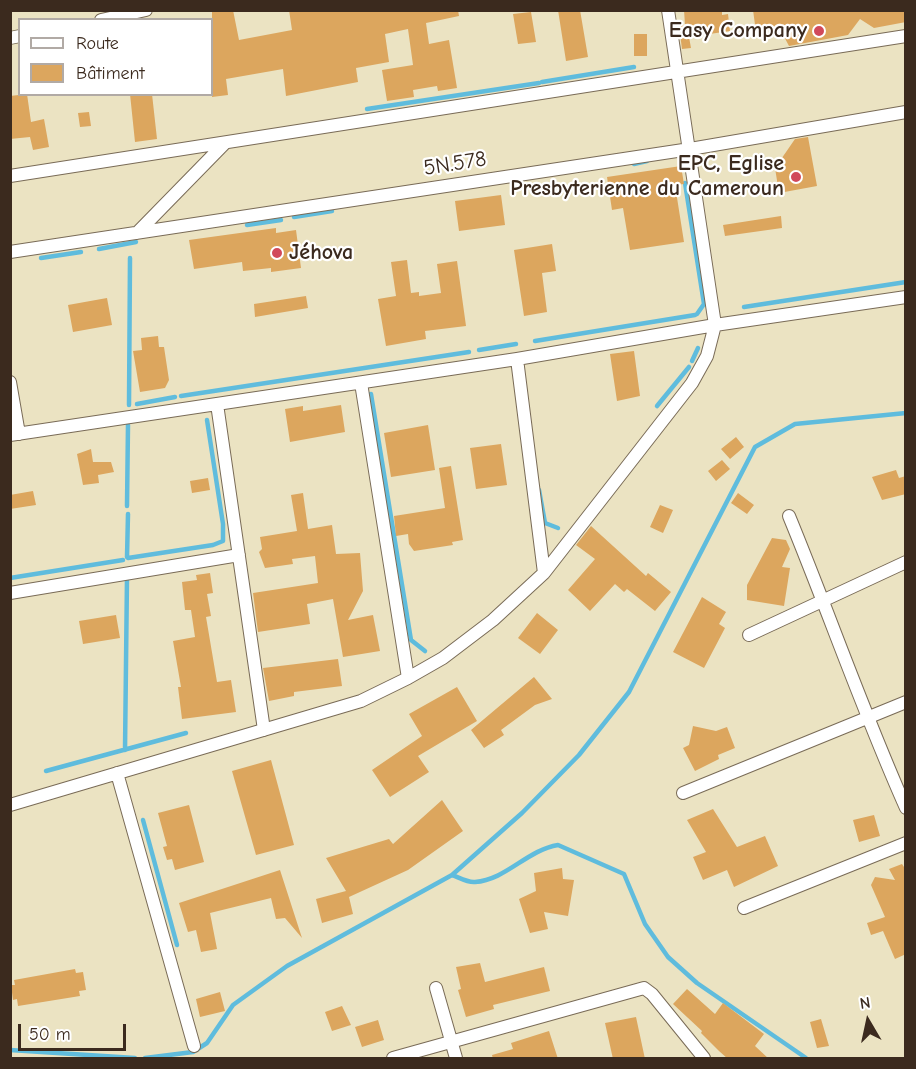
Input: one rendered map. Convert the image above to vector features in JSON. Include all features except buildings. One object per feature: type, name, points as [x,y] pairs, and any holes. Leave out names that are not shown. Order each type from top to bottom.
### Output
[{"type":"street","points":[[110,18],[146,10]]},
{"type":"street","points":[[10,805],[361,700],[408,678],[443,658],[493,620],[544,573],[692,383],[706,356],[715,325],[668,10]]},
{"type":"street","points":[[10,176],[906,36]]},
{"type":"street","name":"5N.578","points":[[10,252],[690,149],[906,112]]},
{"type":"street","points":[[137,233],[225,143]]},
{"type":"street","points":[[10,382],[15,435],[906,297]]},
{"type":"street","points":[[517,359],[544,573]]},
{"type":"street","points":[[362,382],[408,678]]},
{"type":"street","points":[[217,404],[264,730]]},
{"type":"street","points":[[789,516],[823,598],[867,719],[906,808]]},
{"type":"street","points":[[10,593],[238,555]]},
{"type":"street","points":[[749,635],[823,598],[906,562]]},
{"type":"street","points":[[683,793],[906,702]]},
{"type":"street","points":[[117,773],[194,1046]]},
{"type":"street","points":[[744,908],[906,843]]},
{"type":"street","points":[[436,988],[456,1059]]},
{"type":"street","points":[[393,1059],[644,988],[652,994],[704,1059]]},
{"type":"waterway","points":[[542,82],[634,67]]},
{"type":"waterway","points":[[367,109],[539,83]]},
{"type":"waterway","points":[[634,164],[647,161]]},
{"type":"waterway","points":[[685,183],[704,304],[697,314]]},
{"type":"waterway","points":[[294,217],[332,211]]},
{"type":"waterway","points":[[247,225],[281,220]]},
{"type":"waterway","points":[[99,249],[136,242]]},
{"type":"waterway","points":[[41,258],[81,252]]},
{"type":"waterway","points":[[129,405],[130,258]]},
{"type":"waterway","points":[[744,307],[906,282]]},
{"type":"waterway","points":[[535,341],[695,315]]},
{"type":"waterway","points":[[479,350],[516,344]]},
{"type":"waterway","points":[[692,361],[698,348]]},
{"type":"waterway","points":[[181,396],[469,352]]},
{"type":"waterway","points":[[657,406],[689,367]]},
{"type":"waterway","points":[[371,394],[411,640],[425,651]]},
{"type":"waterway","points":[[137,404],[175,397]]},
{"type":"waterway","points":[[145,1058],[193,1052],[207,1043],[233,1005],[287,966],[452,875],[522,813],[579,755],[629,692],[755,447],[795,424],[906,413]]},
{"type":"waterway","points":[[128,558],[213,545],[223,541],[223,524],[207,420]]},
{"type":"waterway","points":[[127,506],[128,425]]},
{"type":"waterway","points":[[539,490],[545,523],[558,528]]},
{"type":"waterway","points":[[127,557],[128,514]]},
{"type":"waterway","points":[[10,578],[123,560]]},
{"type":"waterway","points":[[125,750],[127,577]]},
{"type":"waterway","points":[[46,771],[186,733]]},
{"type":"waterway","points":[[143,820],[177,945]]},
{"type":"waterway","points":[[452,875],[472,882],[486,880],[507,871],[536,853],[558,845],[624,874],[645,924],[668,957],[697,983],[806,1058]]},
{"type":"waterway","points":[[10,1050],[135,1058]]},
{"type":"place","name":"Easy Company","points":[[819,31]]},
{"type":"place","name":"EPC, Eglise Presbyterienne du Cameroun","points":[[796,177]]},
{"type":"place","name":"Jéhova","points":[[277,253]]}]
